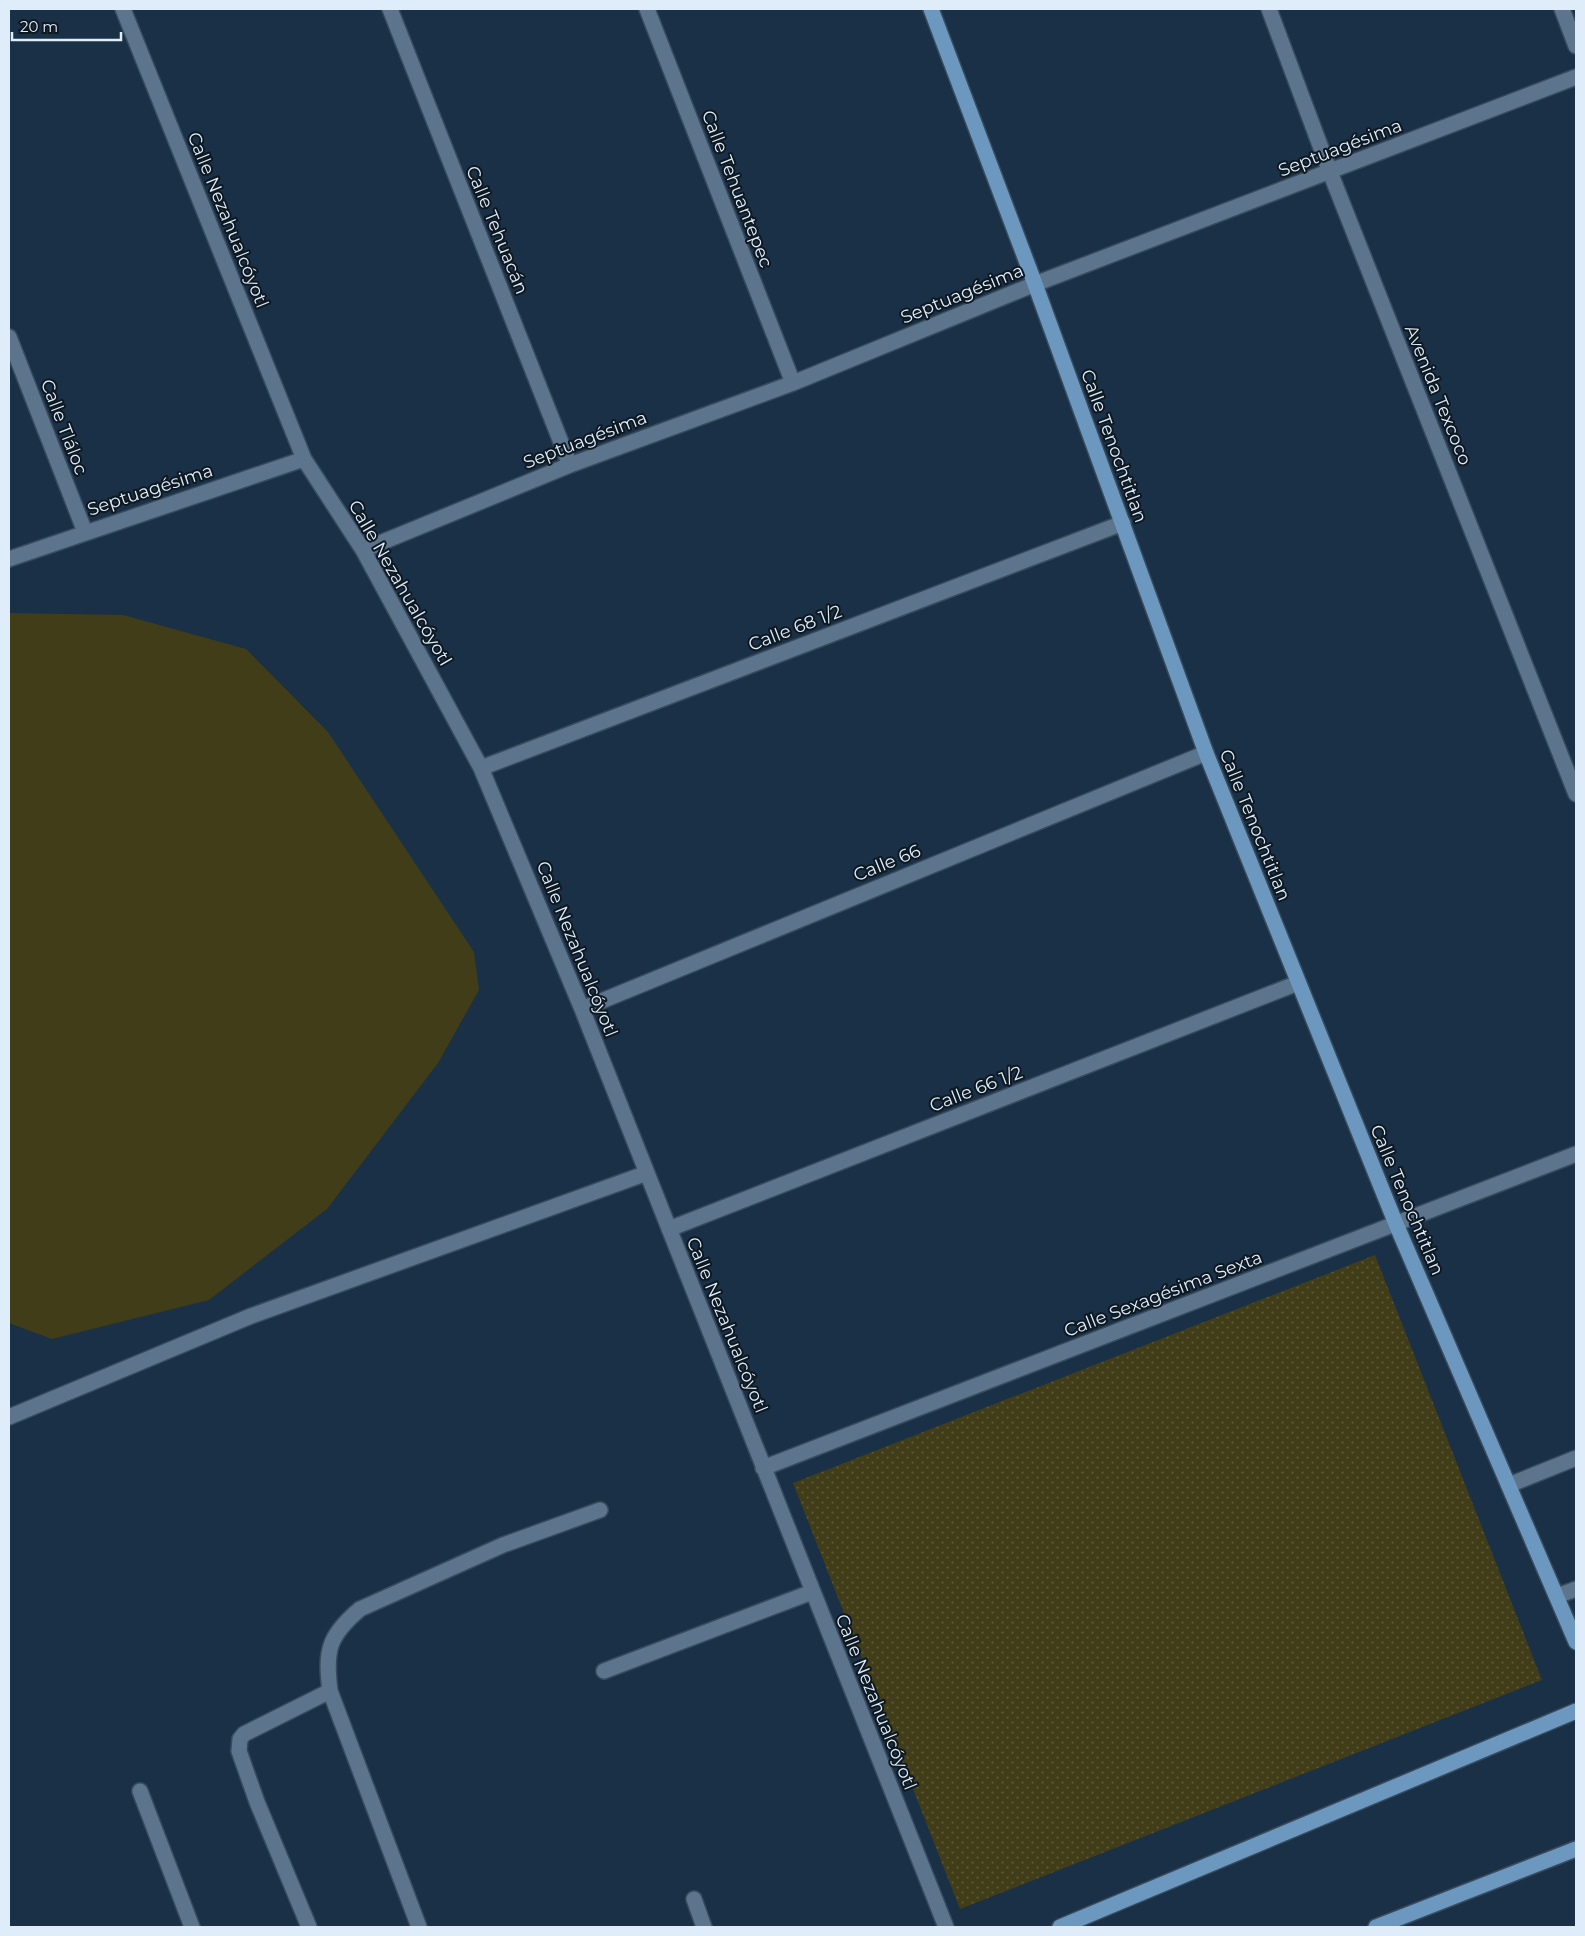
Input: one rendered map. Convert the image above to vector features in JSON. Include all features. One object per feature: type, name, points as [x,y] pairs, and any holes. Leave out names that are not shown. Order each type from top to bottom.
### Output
[{"type":"main road","name":"Calle Tenochtitlan","points":[[931,9],[1035,284],[1206,753],[1396,1224],[1576,1642]]},
{"type":"main road","points":[[1060,1927],[1576,1710]]},
{"type":"main road","points":[[1376,1927],[1576,1849]]},
{"type":"street","name":"Calle Nezahualcóyotl","points":[[123,9],[304,459],[363,550],[481,768],[582,1009],[946,1927]]},
{"type":"street","name":"Calle Tehuacán","points":[[390,9],[570,465]]},
{"type":"street","name":"Calle Tehuantepec","points":[[647,9],[793,383]]},
{"type":"street","name":"Avenida Texcoco","points":[[1269,9],[1330,172],[1576,794]]},
{"type":"street","points":[[1562,9],[1576,46]]},
{"type":"street","name":"Septuagésima","points":[[363,550],[570,465],[793,383],[1035,284],[1576,77]]},
{"type":"street","name":"Calle Tláloc","points":[[9,337],[85,532]]},
{"type":"street","name":"Septuagésima","points":[[9,558],[304,459]]},
{"type":"street","name":"Calle 68 1/2","points":[[481,768],[1122,523]]},
{"type":"street","name":"Calle 66","points":[[582,1009],[1206,753]]},
{"type":"street","name":"Calle 66 1/2","points":[[669,1229],[1298,983]]},
{"type":"street","name":"Calle Sexagésima Sexta","points":[[763,1468],[1576,1154]]},
{"type":"street","points":[[9,1417],[251,1316],[647,1172]]},
{"type":"street","points":[[1509,1485],[1576,1458]]},
{"type":"street","points":[[419,1927],[330,1691],[327,1668],[328,1653],[335,1636],[346,1621],[360,1609],[503,1545],[600,1510]]},
{"type":"street","points":[[1557,1596],[1576,1589]]},
{"type":"street","points":[[604,1671],[812,1592]]},
{"type":"street","points":[[309,1927],[257,1802],[239,1751],[239,1744],[244,1734],[330,1691]]},
{"type":"street","points":[[140,1791],[192,1927]]},
{"type":"street","points":[[694,1899],[704,1927]]},
{"type":"shaded area","points":[[9,613],[123,615],[246,649],[328,732],[474,952],[479,990],[438,1063],[327,1209],[209,1300],[52,1339],[9,1323]]},
{"type":"shaded area","points":[[1375,1255],[1542,1680],[960,1909],[793,1483]]}]
